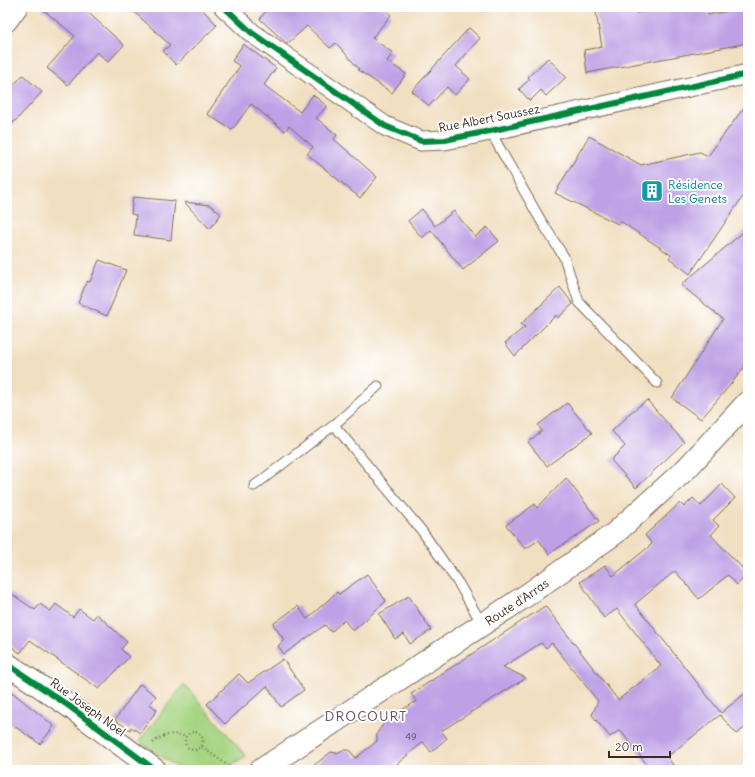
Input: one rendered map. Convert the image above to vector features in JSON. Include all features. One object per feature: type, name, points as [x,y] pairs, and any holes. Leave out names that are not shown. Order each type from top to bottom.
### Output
[{"type":"main road","name":"Route d'Arras","points":[[261,770],[527,595],[614,534],[634,518],[687,468],[748,402]]},
{"type":"main road","name":"Rue Joseph Noel","points":[[7,664],[69,706],[149,765]]},
{"type":"street","points":[[7,22],[18,7]]},
{"type":"street","name":"Rue Albert Saussez","points":[[224,7],[252,33],[385,126],[422,141],[445,140],[490,131],[748,74]]},
{"type":"lane","points":[[490,131],[540,219],[564,257],[579,302],[657,383]]},
{"type":"lane","points":[[254,486],[334,425],[378,386]]},
{"type":"lane","points":[[334,425],[422,531],[459,584],[482,624]]},
{"type":"path","points":[[190,732],[199,733],[203,738],[202,747],[197,750],[188,748],[185,742],[186,737],[190,732]]},
{"type":"path","points":[[149,765],[154,741],[167,735],[179,734],[186,737]]},
{"type":"path","points":[[202,747],[234,770]]},
{"type":"green space","points":[[184,684],[246,756],[223,770],[181,770],[139,741]]},
{"type":"building","points":[[40,7],[82,7],[124,45],[108,62],[97,52],[68,85],[47,68],[75,36]]},
{"type":"building","points":[[129,7],[200,7],[217,25],[176,65],[163,51],[170,45]]},
{"type":"building","points":[[269,7],[382,7],[391,15],[372,38],[393,53],[387,61],[406,74],[392,93],[358,70],[359,69],[336,43],[330,48],[307,26],[287,44],[260,19]]},
{"type":"building","points":[[595,7],[635,7],[636,13],[667,7],[707,7],[708,15],[748,7],[748,43],[587,73],[584,50],[602,47]]},
{"type":"building","points":[[469,28],[480,38],[456,66],[470,79],[455,95],[447,87],[429,106],[412,91]]},
{"type":"building","points":[[243,44],[276,68],[264,85],[300,112],[313,95],[327,106],[316,118],[337,135],[334,139],[377,177],[360,198],[307,154],[313,147],[289,126],[285,131],[251,104],[232,130],[207,114],[240,66],[232,61]]},
{"type":"building","points":[[548,58],[566,77],[546,96],[541,90],[530,101],[519,89],[530,79],[528,77]]},
{"type":"building","points":[[23,75],[42,92],[7,130],[7,92]]},
{"type":"building","name":"Résidence Les Genets","points":[[748,102],[748,189],[690,274],[669,258],[671,255],[620,221],[618,224],[555,193],[589,136],[641,165],[700,152],[708,156]]},
{"type":"building","points":[[133,197],[175,201],[171,240],[134,235],[136,215],[131,214]]},
{"type":"building","points":[[184,202],[210,205],[221,214],[210,229]]},
{"type":"building","points":[[422,209],[435,226],[454,211],[475,237],[487,227],[499,241],[463,270],[431,230],[422,238],[408,221]]},
{"type":"building","points":[[748,228],[748,362],[701,419],[672,398],[723,319],[681,285]]},
{"type":"building","points":[[99,260],[126,270],[107,316],[78,303],[87,281],[90,282]]},
{"type":"building","points":[[560,287],[573,304],[558,318],[556,315],[515,356],[505,343],[525,327],[521,324]]},
{"type":"building","points":[[647,400],[684,442],[636,488],[611,460],[625,446],[612,431],[627,417],[626,416]]},
{"type":"building","points":[[567,403],[592,433],[547,466],[528,442],[542,431],[538,425]]},
{"type":"building","points":[[566,478],[599,521],[549,554],[539,540],[525,549],[506,525],[535,504],[537,508]]},
{"type":"building","points":[[722,484],[735,498],[713,520],[719,526],[711,535],[748,574],[737,585],[728,575],[699,599],[675,571],[635,604],[721,713],[748,691],[748,725],[737,734],[720,715],[667,757],[677,770],[651,770],[620,730],[610,737],[592,715],[598,701],[552,643],[546,648],[541,643],[503,667],[526,678],[441,731],[447,738],[431,752],[423,742],[390,770],[308,770],[331,752],[337,753],[343,750],[349,750],[356,758],[377,741],[377,733],[387,719],[417,701],[411,694],[545,606],[618,700],[661,666],[617,609],[604,618],[580,582],[605,565],[613,576],[652,544],[645,535],[680,503],[684,507],[693,498],[701,506]]},
{"type":"building","points":[[367,574],[386,601],[353,631],[344,620],[331,632],[325,625],[284,654],[278,646],[284,640],[273,624],[298,606],[307,619],[337,592],[339,594]]},
{"type":"building","points":[[7,591],[35,610],[40,604],[50,611],[56,604],[73,617],[79,609],[93,619],[97,614],[127,642],[121,649],[129,657],[99,689],[30,640],[20,653],[7,643]]},
{"type":"building","points":[[409,596],[431,630],[410,644],[404,634],[395,639],[379,614]]},
{"type":"building","points":[[283,659],[304,690],[281,707],[267,686],[225,724],[207,704],[239,674],[248,683]]},
{"type":"building","points":[[140,684],[156,696],[150,704],[157,710],[140,733],[131,727],[130,730],[115,720]]},
{"type":"building","points":[[7,688],[54,726],[40,744],[7,721]]},
{"type":"cycle path","points":[[224,7],[252,33],[385,126],[421,141],[445,140],[490,131],[748,74]]},
{"type":"cycle path","points":[[7,664],[69,706],[155,770]]},
{"type":"place","name":"Résidence Les Genets","points":[[652,191]]},
{"type":"district","name":"DROCOURT","points":[[366,716]]}]
